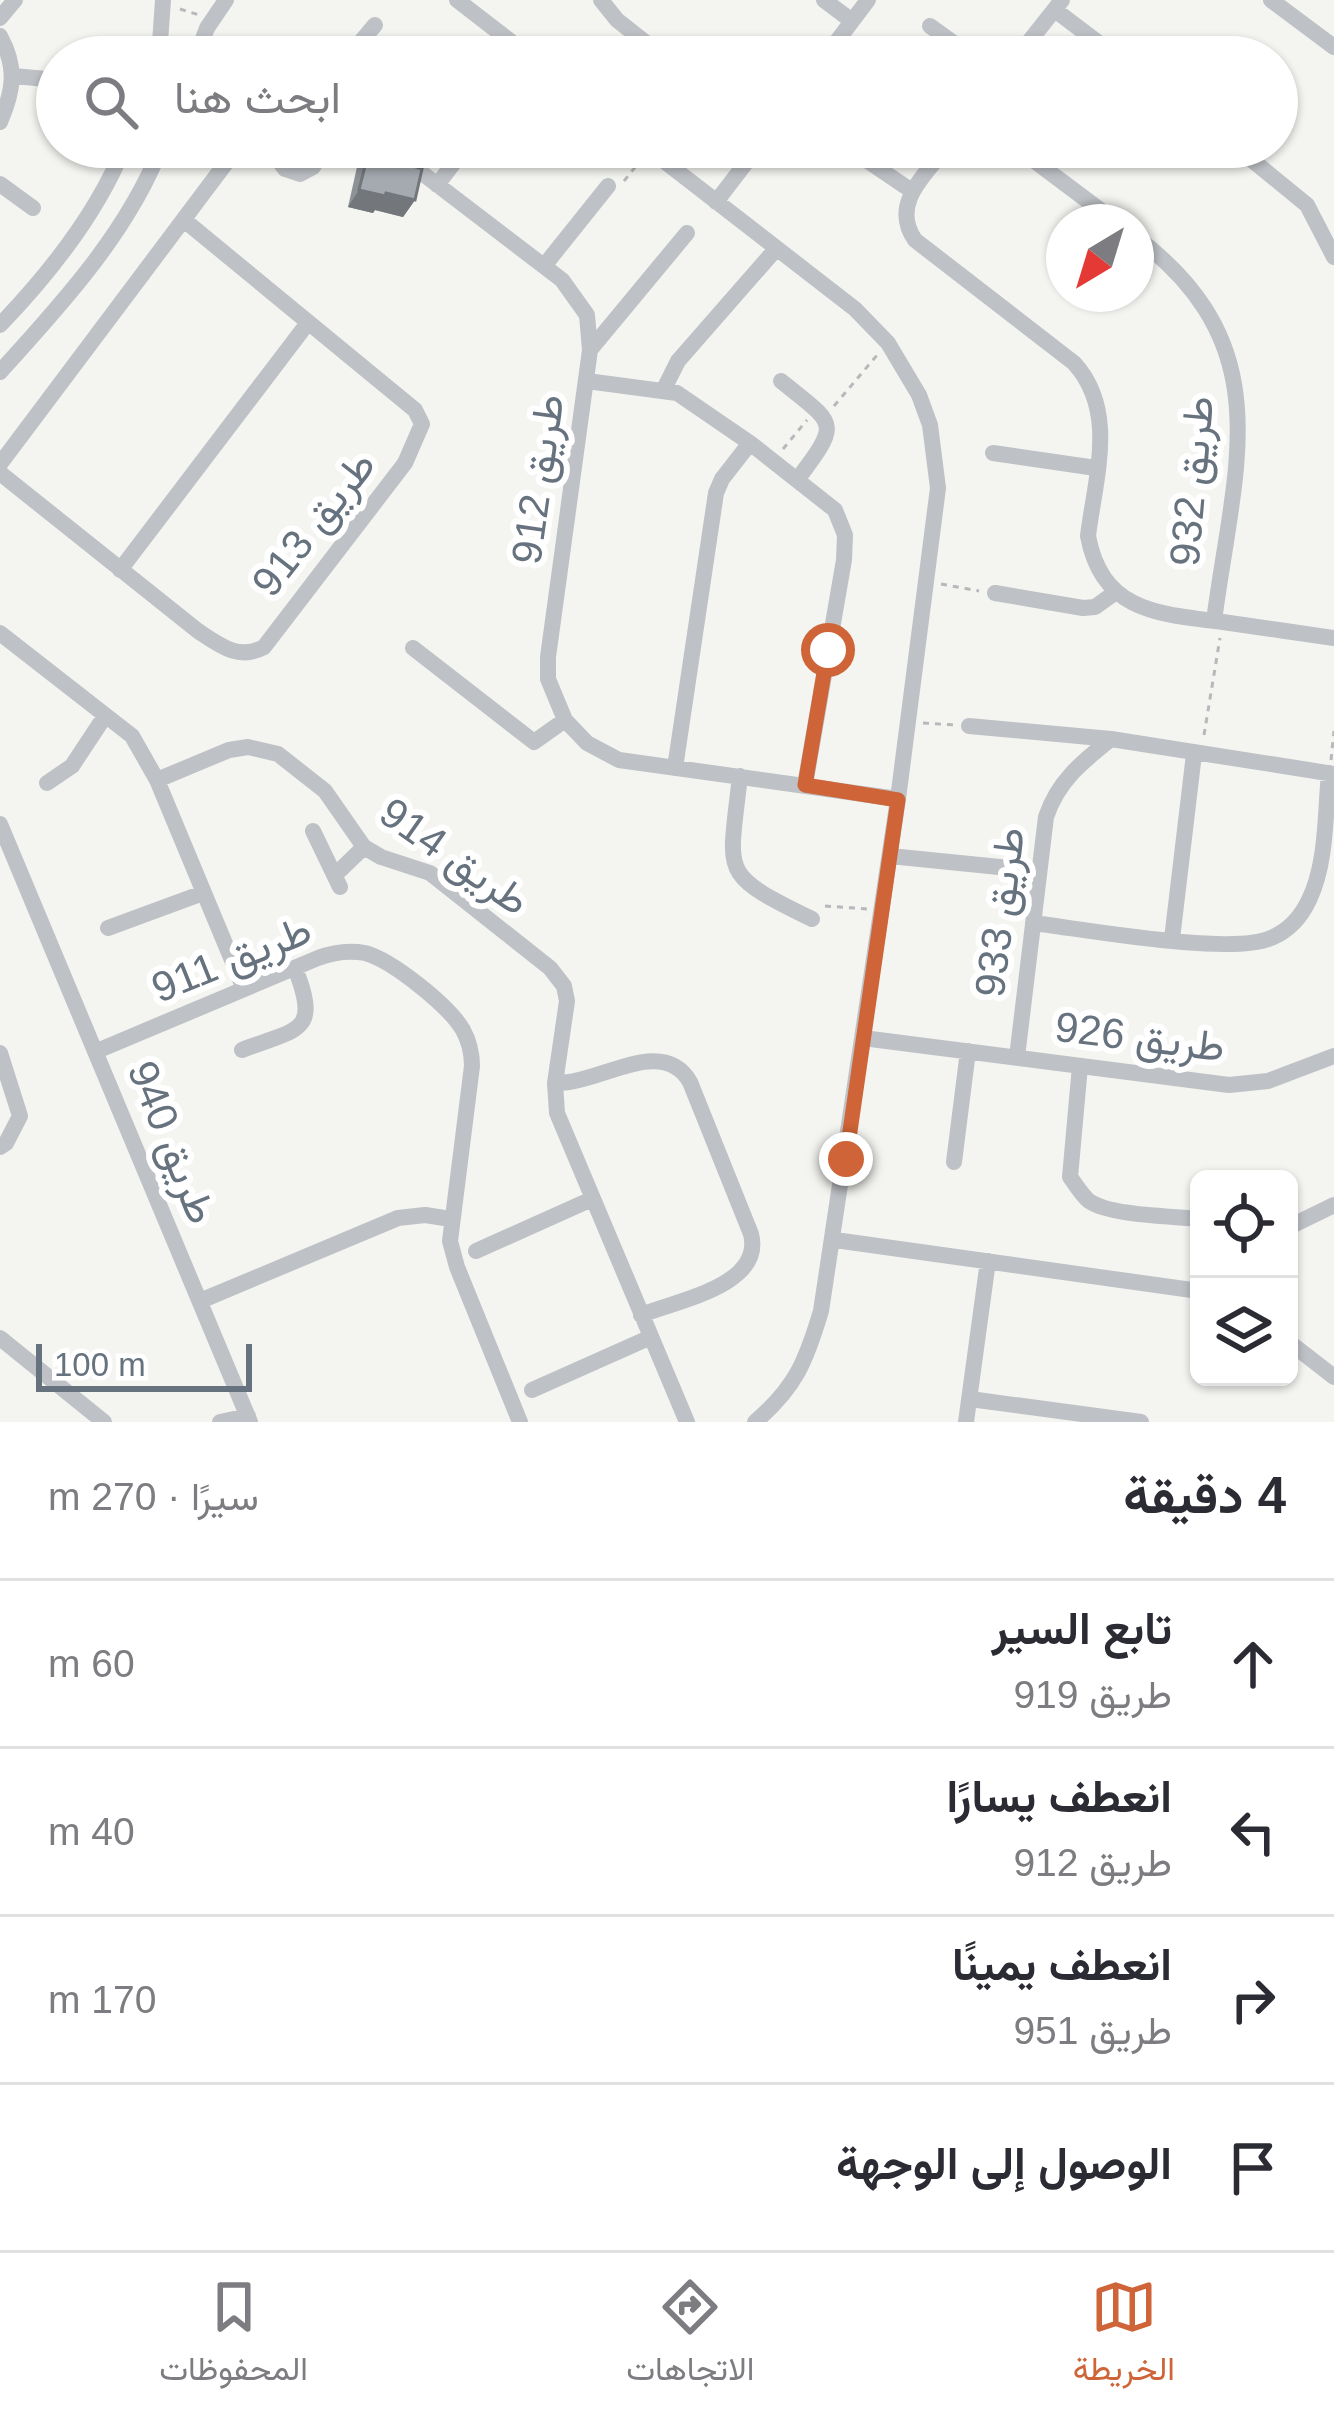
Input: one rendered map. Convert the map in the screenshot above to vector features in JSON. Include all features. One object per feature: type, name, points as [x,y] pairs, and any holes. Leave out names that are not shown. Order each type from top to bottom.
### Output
[{"type":"street","points":[[0,19],[15,0]]},
{"type":"street","points":[[205,36],[226,0]]},
{"type":"street","points":[[457,0],[504,36]]},
{"type":"street","points":[[601,0],[637,36]]},
{"type":"street","points":[[824,0],[851,21]]},
{"type":"street","points":[[840,36],[868,0]]},
{"type":"street","points":[[1271,0],[1334,47]]},
{"type":"street","points":[[161,36],[163,2]]},
{"type":"street","points":[[1034,36],[1058,5],[1093,36]]},
{"type":"street","points":[[366,36],[375,25]]},
{"type":"street","points":[[930,26],[944,36]]},
{"type":"street","points":[[0,36],[12,58],[14,76],[0,122]]},
{"type":"street","points":[[14,76],[36,78]]},
{"type":"street","points":[[0,325],[24,301],[84,219],[112,168]]},
{"type":"street","points":[[0,372],[110,238],[153,168]]},
{"type":"street","points":[[0,468],[222,168]]},
{"type":"street","name":"طريق 912","points":[[415,168],[544,266],[578,298],[587,315],[590,350],[548,657],[548,679],[565,720]]},
{"type":"street","points":[[437,185],[450,168]]},
{"type":"street","points":[[673,168],[855,309],[888,343],[919,394],[936,456],[938,488],[909,722],[835,1240],[804,1367],[755,1422]]},
{"type":"street","points":[[716,202],[742,168]]},
{"type":"street","points":[[878,168],[912,191]]},
{"type":"street","points":[[930,168],[912,191],[905,216],[915,240],[1084,374],[1100,413],[1088,536],[1096,567],[1116,592],[1157,613],[1334,638]]},
{"type":"street","points":[[1044,168],[1092,204]]},
{"type":"street","points":[[1262,168],[1307,205],[1334,257]]},
{"type":"street","points":[[0,184],[33,208]]},
{"type":"street","points":[[544,266],[608,186]]},
{"type":"street","name":"طريق 913","points":[[0,468],[120,570],[219,645],[244,654],[264,647],[391,482],[416,445],[422,424],[415,410],[184,220]]},
{"type":"street","points":[[590,350],[687,232]]},
{"type":"street","points":[[664,389],[678,361],[776,249]]},
{"type":"street","name":"طريق 932","points":[[1154,251],[1201,299],[1235,378],[1239,427],[1218,622]]},
{"type":"street","points":[[120,570],[307,324]]},
{"type":"street","points":[[586,380],[664,389],[688,399],[835,510],[845,535],[805,785]]},
{"type":"street","points":[[781,381],[820,413],[827,437],[797,480]]},
{"type":"street","points":[[675,767],[716,493],[750,443]]},
{"type":"street","points":[[993,453],[1096,468]]},
{"type":"street","points":[[994,593],[1082,608],[1107,602],[1116,592]]},
{"type":"street","points":[[0,633],[132,736],[157,780],[244,989]]},
{"type":"street","points":[[413,648],[550,755]]},
{"type":"street","points":[[47,783],[72,766],[105,716]]},
{"type":"street","points":[[534,742],[565,720],[586,743],[619,760],[898,800]]},
{"type":"street","points":[[969,726],[1111,740],[1332,774],[1317,877],[1302,913],[1268,940],[1250,944],[1172,939],[1033,923]]},
{"type":"street","name":"طريق 933","points":[[1017,1058],[1046,817],[1071,772],[1111,740]]},
{"type":"street","name":"طريق 914","points":[[157,780],[229,750],[268,750],[318,783],[364,847],[430,873],[556,973],[567,1000],[555,1083],[557,1113],[686,1422]]},
{"type":"street","points":[[1172,939],[1198,754]]},
{"type":"street","points":[[740,776],[732,845],[735,869],[750,887],[812,919]]},
{"type":"street","name":"طريق 940","points":[[0,824],[4,847],[97,1052],[249,1419]]},
{"type":"street","points":[[313,831],[338,881],[364,847]]},
{"type":"street","points":[[890,856],[1039,871]]},
{"type":"street","points":[[108,928],[203,893]]},
{"type":"street","name":"طريق 911","points":[[97,1052],[330,954],[368,954],[391,964],[460,1024],[472,1066],[450,1241],[520,1422]]},
{"type":"street","points":[[242,1050],[303,1023],[308,1003],[295,968]]},
{"type":"street","name":"طريق 926","points":[[863,1038],[1242,1084],[1280,1077],[1334,1056]]},
{"type":"street","points":[[953,1162],[968,1051]]},
{"type":"street","points":[[0,1052],[20,1116],[0,1147]]},
{"type":"street","points":[[555,1083],[587,1081],[648,1060],[665,1060],[680,1068],[690,1082],[751,1234],[752,1256],[740,1275],[641,1315]]},
{"type":"street","points":[[1080,1066],[1070,1177],[1079,1190],[1105,1208],[1190,1218]]},
{"type":"street","points":[[476,1251],[592,1199]]},
{"type":"street","points":[[1298,1223],[1334,1205]]},
{"type":"street","points":[[200,1301],[398,1218],[451,1219]]},
{"type":"street","points":[[835,1240],[1190,1290]]},
{"type":"street","points":[[967,1422],[988,1261]]},
{"type":"street","points":[[532,1390],[651,1337]]},
{"type":"street","points":[[0,1338],[104,1422]]},
{"type":"street","points":[[1298,1349],[1334,1377]]},
{"type":"street","points":[[970,1399],[1141,1422]]},
{"type":"street","points":[[220,1422],[249,1419]]},
{"type":"path","points":[[163,2],[212,19]]},
{"type":"path","points":[[608,186],[616,192],[633,168]]},
{"type":"path","points":[[773,461],[888,343]]},
{"type":"path","points":[[927,582],[994,593]]},
{"type":"path","points":[[1198,754],[1218,622]]},
{"type":"path","points":[[909,722],[969,726]]},
{"type":"path","points":[[1332,774],[1334,731]]},
{"type":"path","points":[[812,919],[827,904],[882,911]]},
{"type":"building","points":[[364,168],[422,169],[415,200],[359,190]]},
{"type":"route","points":[[828,650],[805,785],[898,800],[846,1159]]}]
